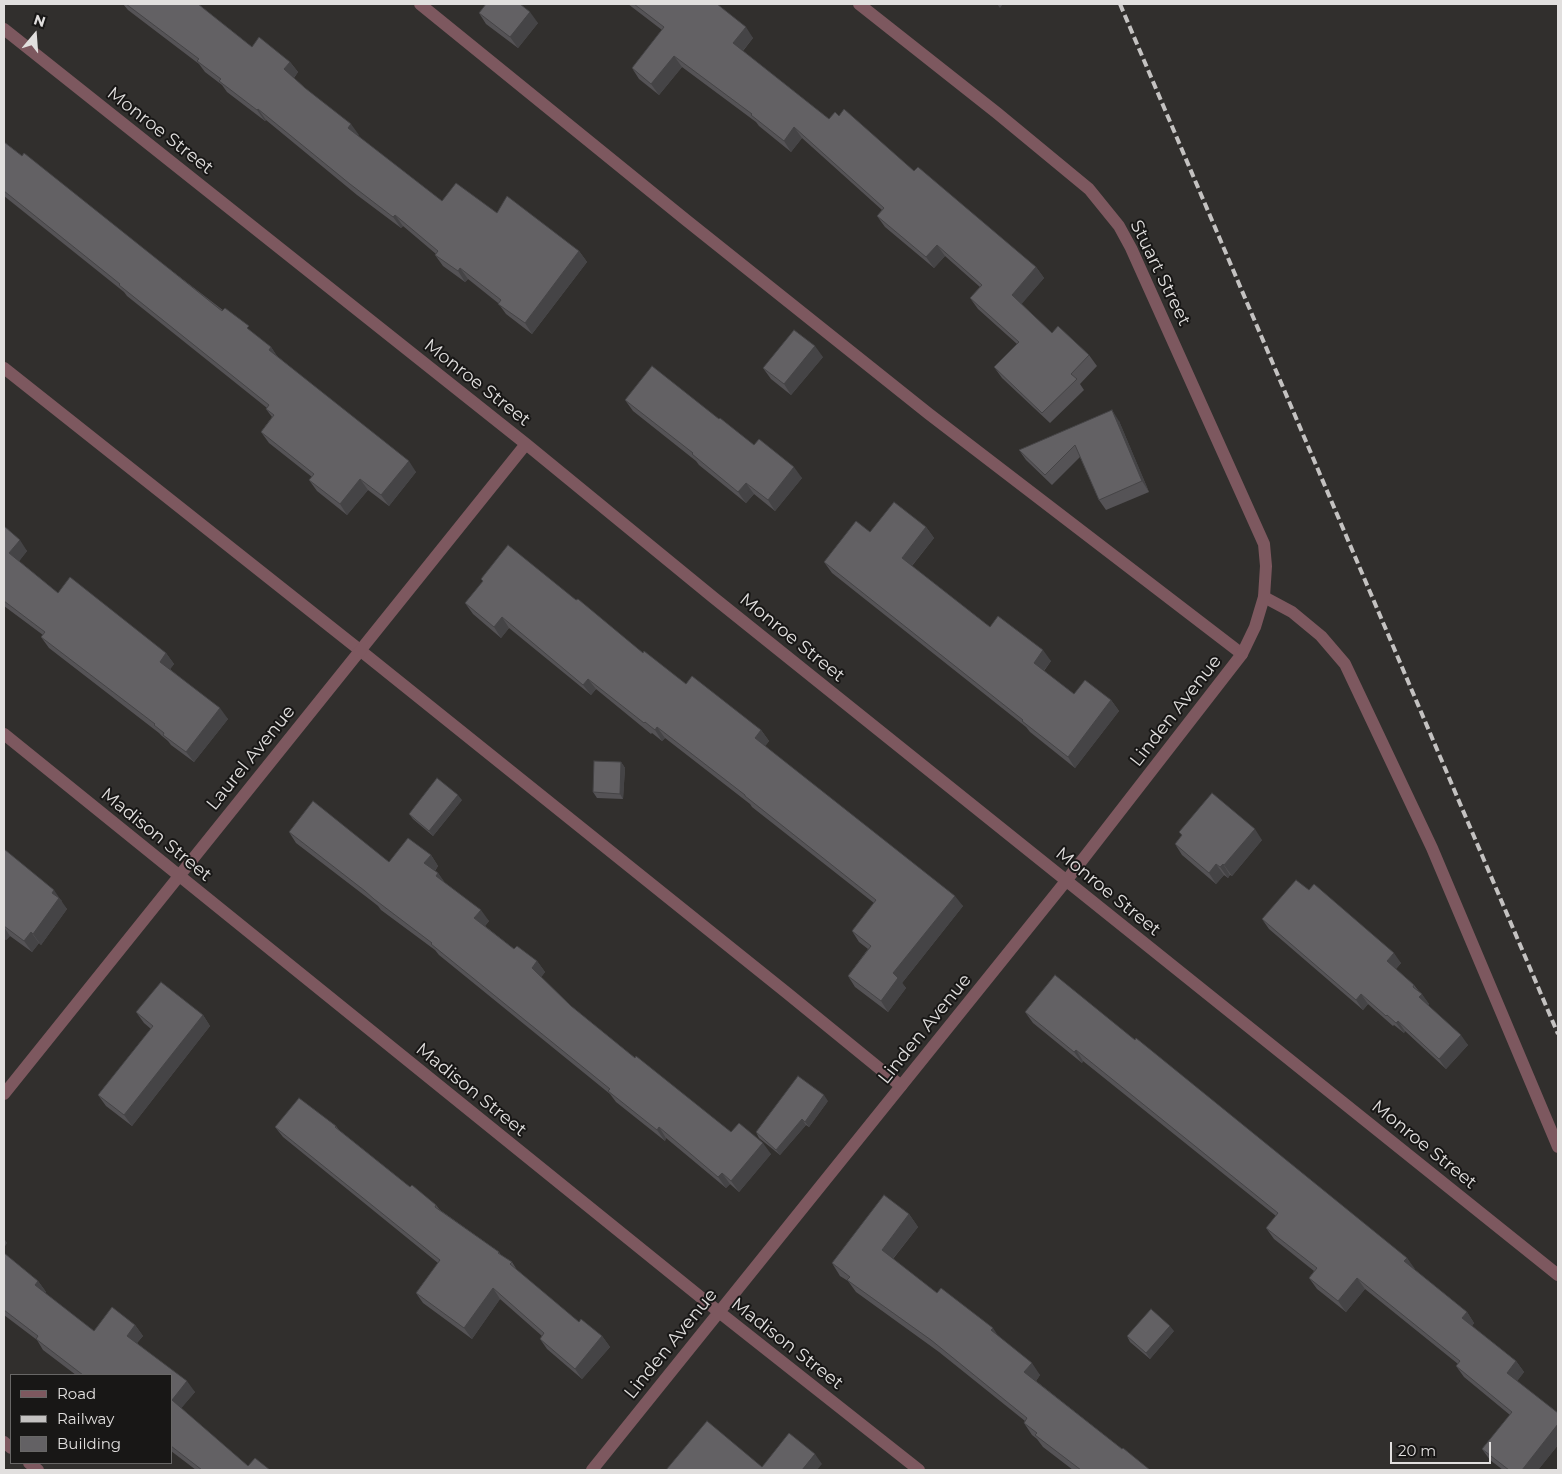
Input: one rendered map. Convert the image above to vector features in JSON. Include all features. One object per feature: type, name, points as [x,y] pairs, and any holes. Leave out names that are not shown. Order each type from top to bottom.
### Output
[{"type":"street","points":[[420,4],[929,414],[1242,654]]},
{"type":"street","name":"Stuart Street","points":[[859,4],[997,113],[1088,189],[1119,226],[1132,248],[1264,544],[1266,566],[1264,597]]},
{"type":"street","name":"Monroe Street","points":[[4,29],[526,444],[714,598],[1558,1275]]},
{"type":"street","points":[[4,368],[361,651],[901,1086]]},
{"type":"street","name":"Laurel Avenue","points":[[4,1094],[526,444]]},
{"type":"street","points":[[1264,597],[1292,612],[1321,636],[1345,664],[1432,848],[1558,1147]]},
{"type":"street","name":"Linden Avenue","points":[[592,1470],[1066,881],[1242,654],[1255,627],[1264,597]]},
{"type":"street","name":"Madison Street","points":[[4,734],[718,1312],[918,1470]]},
{"type":"building","points":[[126,4],[198,4],[252,47],[259,37],[290,62],[284,69],[351,124],[348,128],[442,201],[456,183],[497,213],[507,196],[579,251],[525,323],[498,304],[501,300],[460,268],[458,271],[435,255],[438,251],[395,215],[393,217],[350,184],[258,109],[219,81],[221,79],[197,61],[199,59]]},
{"type":"building","points":[[486,4],[520,4],[530,12],[510,37],[479,13]]},
{"type":"building","points":[[634,4],[717,4],[746,27],[733,43],[829,119],[835,112],[839,116],[844,109],[914,171],[918,167],[1036,267],[1012,295],[1052,333],[1058,326],[1089,355],[1071,374],[1077,379],[1042,413],[994,367],[1019,342],[970,298],[982,285],[937,245],[926,257],[877,216],[884,208],[794,127],[784,141],[752,114],[674,56],[651,84],[632,68],[664,27]]},
{"type":"building","points":[[4,142],[22,156],[24,153],[222,311],[225,308],[249,326],[247,328],[271,347],[269,350],[409,461],[381,495],[360,479],[340,504],[309,480],[314,474],[261,432],[274,415],[266,409],[269,405],[4,191]]},
{"type":"building","points":[[794,330],[815,346],[784,384],[763,368]]},
{"type":"building","points":[[652,366],[754,445],[759,439],[794,467],[768,500],[746,483],[738,492],[693,453],[625,400]]},
{"type":"building","points":[[1112,410],[1142,481],[1099,500],[1075,445],[1045,475],[1019,450]]},
{"type":"building","points":[[894,502],[926,527],[902,558],[990,627],[998,616],[1043,650],[1034,663],[1074,694],[1085,680],[1111,700],[1068,757],[824,562],[856,521],[870,532]]},
{"type":"building","points":[[4,526],[20,540],[9,553],[58,593],[70,577],[166,653],[160,662],[220,708],[186,752],[163,735],[164,733],[155,724],[41,637],[45,632],[4,601]]},
{"type":"building","points":[[508,545],[576,600],[578,599],[643,653],[644,651],[686,684],[692,676],[761,730],[755,738],[955,896],[893,973],[898,978],[881,1001],[848,976],[871,946],[852,931],[876,900],[657,727],[655,730],[644,723],[588,679],[583,685],[502,617],[494,627],[465,603]]},
{"type":"building","points":[[594,761],[621,762],[620,794],[593,792]]},
{"type":"building","points":[[437,778],[458,795],[429,831],[409,814]]},
{"type":"building","points":[[1212,793],[1255,829],[1224,865],[1220,867],[1216,864],[1209,873],[1175,844],[1182,835],[1179,832]]},
{"type":"building","points":[[313,801],[389,862],[408,838],[431,855],[424,863],[438,873],[436,876],[481,910],[474,918],[514,949],[517,946],[537,961],[532,968],[571,1006],[731,1132],[739,1123],[763,1143],[731,1181],[722,1173],[718,1177],[659,1127],[657,1130],[608,1091],[610,1089],[432,943],[289,832]]},
{"type":"building","points":[[4,849],[54,890],[52,893],[59,898],[33,934],[31,932],[24,941],[4,926]]},
{"type":"building","points":[[1296,880],[1309,890],[1314,884],[1394,953],[1387,961],[1422,994],[1419,997],[1461,1035],[1439,1059],[1398,1021],[1396,1023],[1386,1016],[1361,994],[1356,1000],[1262,919]]},
{"type":"building","points":[[1055,975],[1135,1040],[1136,1038],[1407,1258],[1404,1261],[1467,1312],[1462,1318],[1516,1361],[1507,1373],[1558,1413],[1558,1424],[1522,1470],[1509,1470],[1482,1449],[1512,1412],[1456,1366],[1460,1361],[1357,1278],[1338,1301],[1309,1278],[1317,1268],[1266,1228],[1278,1213],[1076,1050],[1074,1052],[1025,1012]]},
{"type":"building","points":[[161,982],[203,1015],[124,1115],[98,1095],[153,1026],[136,1012]]},
{"type":"building","points":[[798,1076],[824,1095],[805,1122],[802,1119],[776,1150],[756,1132]]},
{"type":"building","points":[[299,1098],[410,1187],[412,1185],[436,1205],[435,1207],[512,1262],[510,1264],[579,1322],[581,1319],[602,1336],[575,1369],[540,1339],[544,1333],[493,1288],[464,1328],[416,1293],[440,1260],[275,1127]]},
{"type":"building","points":[[884,1195],[909,1214],[882,1250],[937,1293],[941,1288],[993,1328],[991,1330],[1032,1363],[1024,1372],[1150,1470],[1081,1470],[1035,1435],[1037,1433],[1024,1423],[1027,1418],[931,1340],[847,1280],[850,1277],[832,1263]]},
{"type":"building","points":[[4,1253],[38,1281],[35,1285],[94,1331],[112,1307],[135,1325],[127,1336],[187,1381],[172,1400],[172,1374],[82,1374],[36,1339],[38,1336],[4,1310]]},
{"type":"building","points":[[1151,1309],[1170,1326],[1146,1353],[1127,1336]]},
{"type":"building","points":[[172,1400],[248,1466],[255,1458],[270,1470],[202,1470],[172,1447]]},
{"type":"building","points":[[707,1421],[762,1467],[789,1433],[815,1454],[802,1470],[666,1470]]},
{"type":"railway","points":[[1120,4],[1558,1034]]}]
